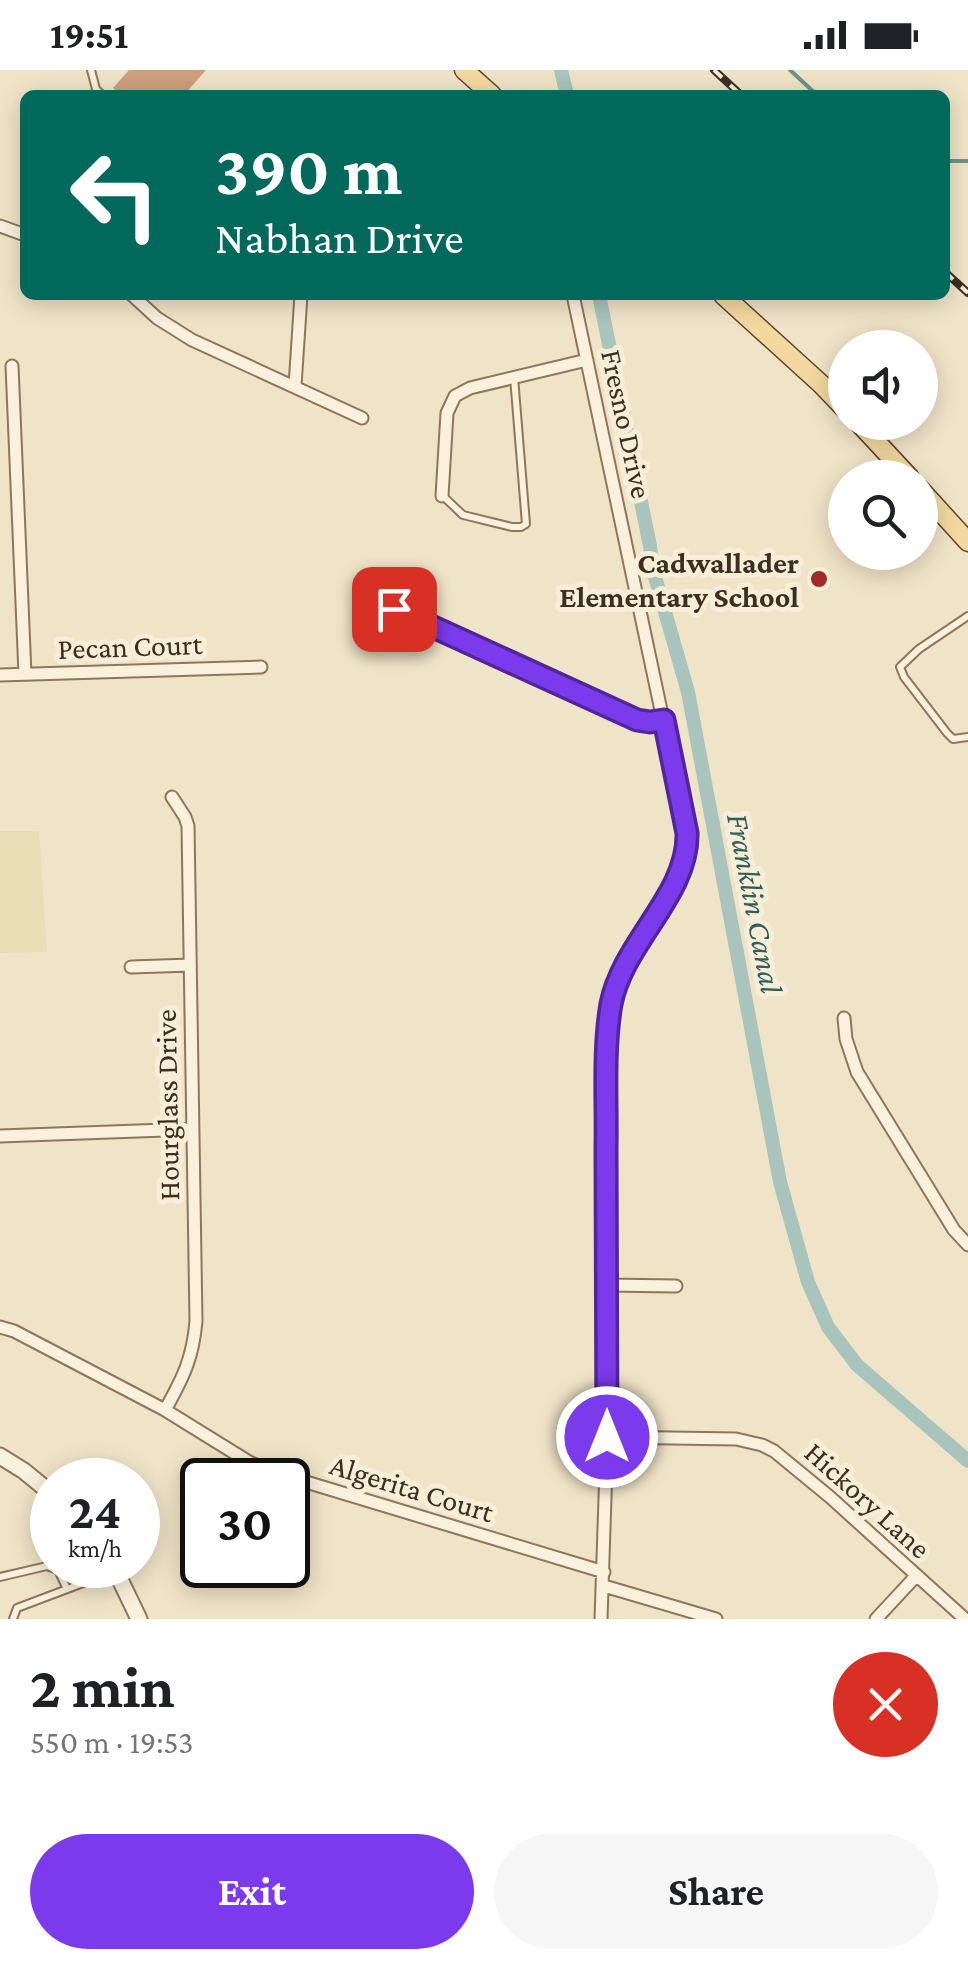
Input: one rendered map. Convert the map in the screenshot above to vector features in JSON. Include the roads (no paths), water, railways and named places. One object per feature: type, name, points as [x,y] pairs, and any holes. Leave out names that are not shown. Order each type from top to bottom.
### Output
[{"type":"main road","points":[[464,70],[486,90]]},
{"type":"main road","points":[[729,300],[828,391]]},
{"type":"main road","points":[[875,440],[893,460]]},
{"type":"main road","points":[[938,507],[966,534]]},
{"type":"street","points":[[137,300],[192,340],[362,418]]},
{"type":"street","points":[[295,386],[302,300]]},
{"type":"street","name":"Fresno Drive","points":[[574,300],[688,844],[682,871],[626,962],[611,1005],[602,1619]]},
{"type":"street","points":[[442,496],[446,419],[452,400],[470,388],[587,360]]},
{"type":"street","points":[[12,366],[25,674]]},
{"type":"street","points":[[394,609],[637,720],[664,720]]},
{"type":"street","name":"Pecan Court","points":[[0,675],[261,667]]},
{"type":"street","name":"Hourglass Drive","points":[[165,1410],[184,1377],[196,1321],[188,826],[172,797]]},
{"type":"street","points":[[130,967],[190,965]]},
{"type":"street","points":[[844,1018],[857,1072],[954,1230],[968,1245]]},
{"type":"street","points":[[0,1136],[192,1129]]},
{"type":"street","points":[[606,1285],[676,1286]]},
{"type":"street","name":"Algerita Court","points":[[0,1327],[165,1410],[230,1452],[273,1472],[604,1572]]},
{"type":"street","name":"Hickory Lane","points":[[607,1437],[736,1440],[762,1445],[784,1457],[966,1619]]},
{"type":"street","points":[[0,1456],[30,1475]]},
{"type":"street","points":[[876,1619],[916,1576]]},
{"type":"street","points":[[604,1586],[716,1619]]},
{"type":"street","points":[[124,1588],[139,1619]]},
{"type":"lane","points":[[91,74],[100,70]]},
{"type":"lane","points":[[442,496],[463,514],[512,527],[526,524],[514,378]]},
{"type":"lane","points":[[967,618],[919,649],[900,667],[947,733],[953,739],[968,737]]},
{"type":"lane","points":[[0,1577],[47,1566],[58,1570],[66,1589],[17,1608],[13,1619]]},
{"type":"waterway","name":"Franklin Canal","points":[[561,70],[566,90]]},
{"type":"waterway","points":[[790,70],[812,90]]},
{"type":"waterway","points":[[950,161],[968,161]]},
{"type":"waterway","name":"Franklin Canal","points":[[600,300],[653,570],[688,692],[780,1182],[808,1282],[828,1327],[857,1365],[968,1461]]},
{"type":"railway","points":[[714,70],[736,90]]},
{"type":"railway","points":[[950,277],[968,293]]},
{"type":"place","name":"Cadwallader Elementary School","points":[[819,579]]}]
